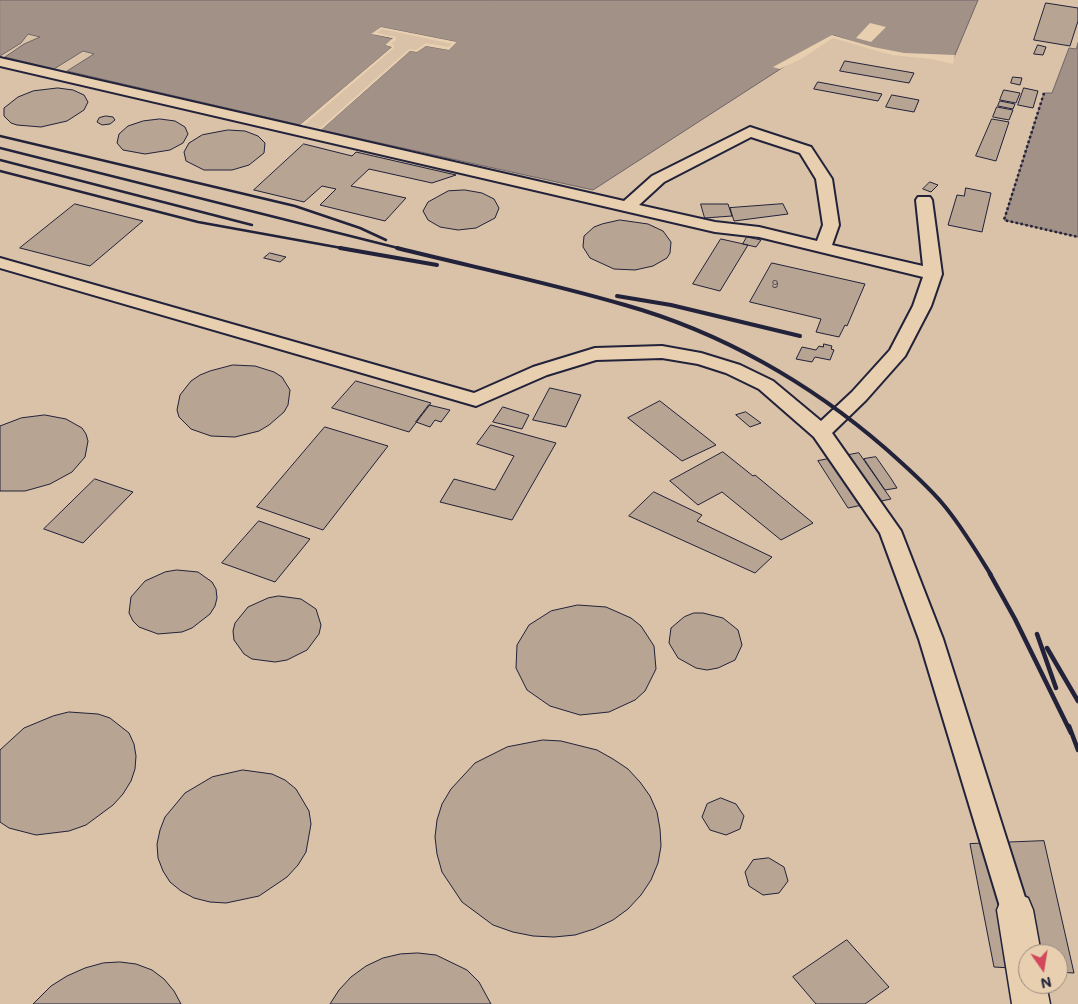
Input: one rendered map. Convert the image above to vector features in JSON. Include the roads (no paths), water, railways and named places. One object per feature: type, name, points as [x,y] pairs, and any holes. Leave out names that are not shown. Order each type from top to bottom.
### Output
[{"type":"street","points":[[1015,910],[1031,1004]]},
{"type":"lane","points":[[0,62],[716,226],[759,232],[933,274]]},
{"type":"lane","points":[[628,206],[658,180],[750,132],[806,150],[824,180],[831,225],[823,247]]},
{"type":"lane","points":[[821,432],[859,396],[898,352],[922,306],[933,274],[924,200]]},
{"type":"lane","points":[[0,263],[476,400],[540,371],[596,354],[662,352],[701,359],[733,369],[766,385],[821,432],[890,531],[931,640],[1015,910]]},
{"type":"railway","points":[[0,136],[295,206],[360,228],[386,240]]},
{"type":"railway","points":[[0,148],[402,249]]},
{"type":"railway","points":[[0,160],[252,225]]},
{"type":"railway","points":[[0,171],[198,222],[347,249]]},
{"type":"railway","points":[[340,248],[437,265]]},
{"type":"railway","points":[[397,248],[540,282],[661,316],[730,345],[763,362],[795,381],[856,424],[915,475],[949,511],[991,575]]},
{"type":"railway","points":[[617,296],[671,305],[800,336]]},
{"type":"railway","points":[[990,574],[1015,619],[1071,733]]},
{"type":"railway","points":[[1037,634],[1056,688]]},
{"type":"railway","points":[[1047,648],[1078,701]]},
{"type":"railway","points":[[1069,726],[1078,750]]}]
